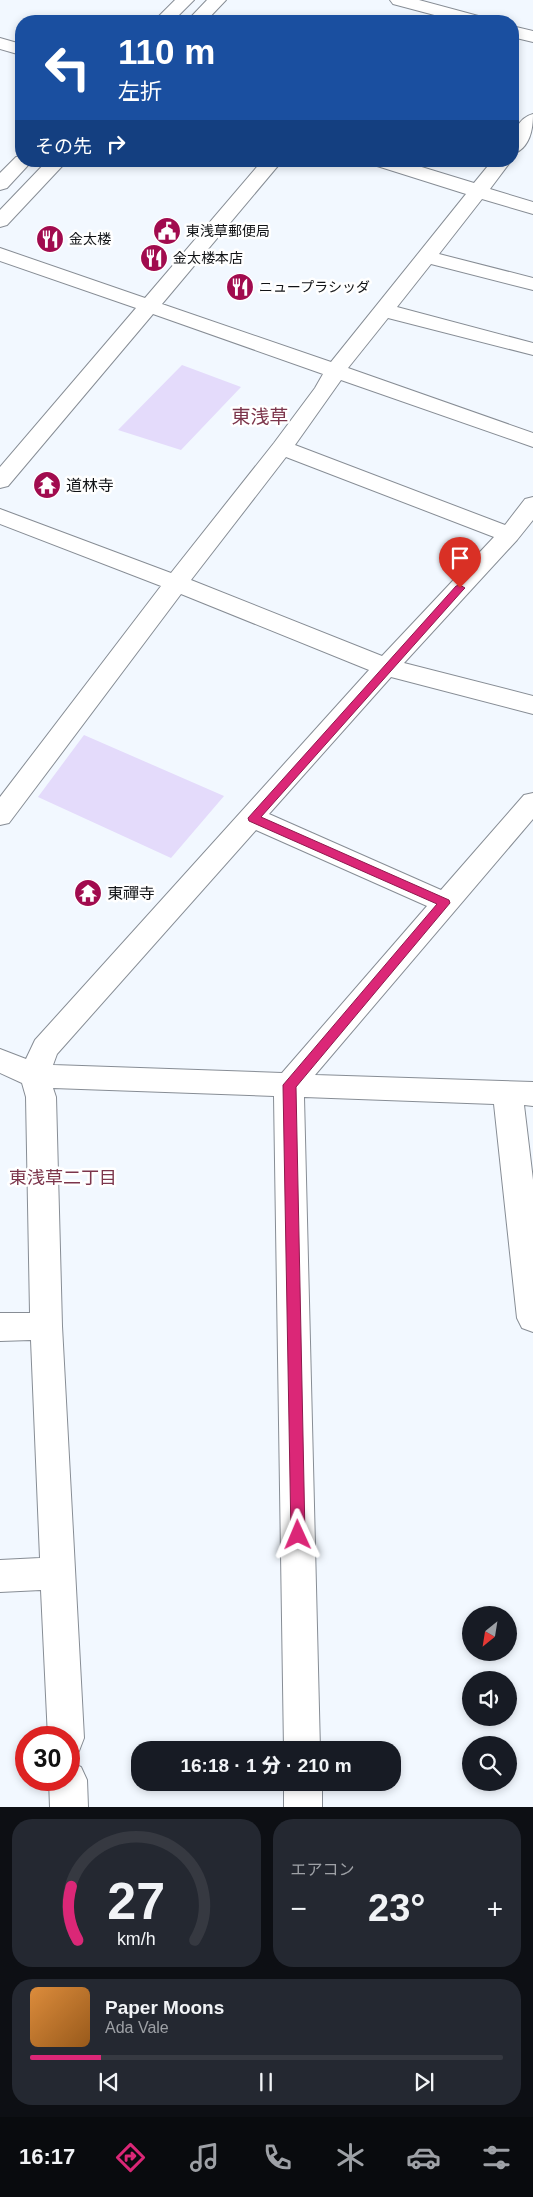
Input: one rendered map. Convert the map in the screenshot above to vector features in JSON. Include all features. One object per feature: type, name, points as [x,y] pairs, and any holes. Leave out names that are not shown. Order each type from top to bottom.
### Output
[{"type":"street","points":[[169,15],[185,0]]},
{"type":"street","points":[[202,15],[217,0]]},
{"type":"street","points":[[405,4],[451,15]]},
{"type":"street","points":[[519,34],[533,37]]},
{"type":"street","points":[[0,43],[15,48]]},
{"type":"street","points":[[519,139],[533,120]]},
{"type":"street","points":[[0,184],[17,167]]},
{"type":"street","points":[[0,221],[52,167]]},
{"type":"street","points":[[0,481],[268,167]]},
{"type":"street","points":[[401,167],[533,208]]},
{"type":"street","points":[[0,816],[176,583],[282,448],[325,389],[335,371],[498,167]]},
{"type":"street","points":[[0,254],[533,440]]},
{"type":"street","points":[[427,257],[533,284]]},
{"type":"street","points":[[384,310],[533,349]]},
{"type":"street","points":[[282,448],[509,535]]},
{"type":"street","points":[[65,1726],[46,1326],[41,1097],[34,1076],[45,1048],[386,668],[509,535],[533,504]]},
{"type":"street","points":[[0,516],[176,583],[386,668],[533,705]]},
{"type":"street","points":[[302,1741],[290,1085],[533,802]]},
{"type":"street","points":[[253,818],[445,903]]},
{"type":"street","points":[[0,1060],[34,1076],[520,1094],[533,1318]]},
{"type":"street","points":[[0,1327],[46,1326]]},
{"type":"street","points":[[0,1576],[59,1573]]},
{"type":"street","points":[[68,1791],[69,1807]]},
{"type":"street","points":[[303,1791],[303,1807]]},
{"type":"shaded area","points":[[182,365],[241,387],[181,450],[118,430]]},
{"type":"shaded area","points":[[84,735],[224,796],[171,858],[38,797]]},
{"type":"place","name":"東浅草郵便局","points":[[167,231]]},
{"type":"place","name":"金太楼","points":[[50,239]]},
{"type":"place","name":"金太楼本店","points":[[154,258]]},
{"type":"place","name":"ニュープラシッダ","points":[[240,287]]},
{"type":"place","name":"道林寺","points":[[47,485]]},
{"type":"place","name":"東禪寺","points":[[88,893]]},
{"type":"district","name":"東浅草","points":[[260,416]]},
{"type":"district","name":"東浅草二丁目","points":[[63,1178]]},
{"type":"route","points":[[298,1535],[290,1085],[445,903],[253,818],[460,588]]}]
